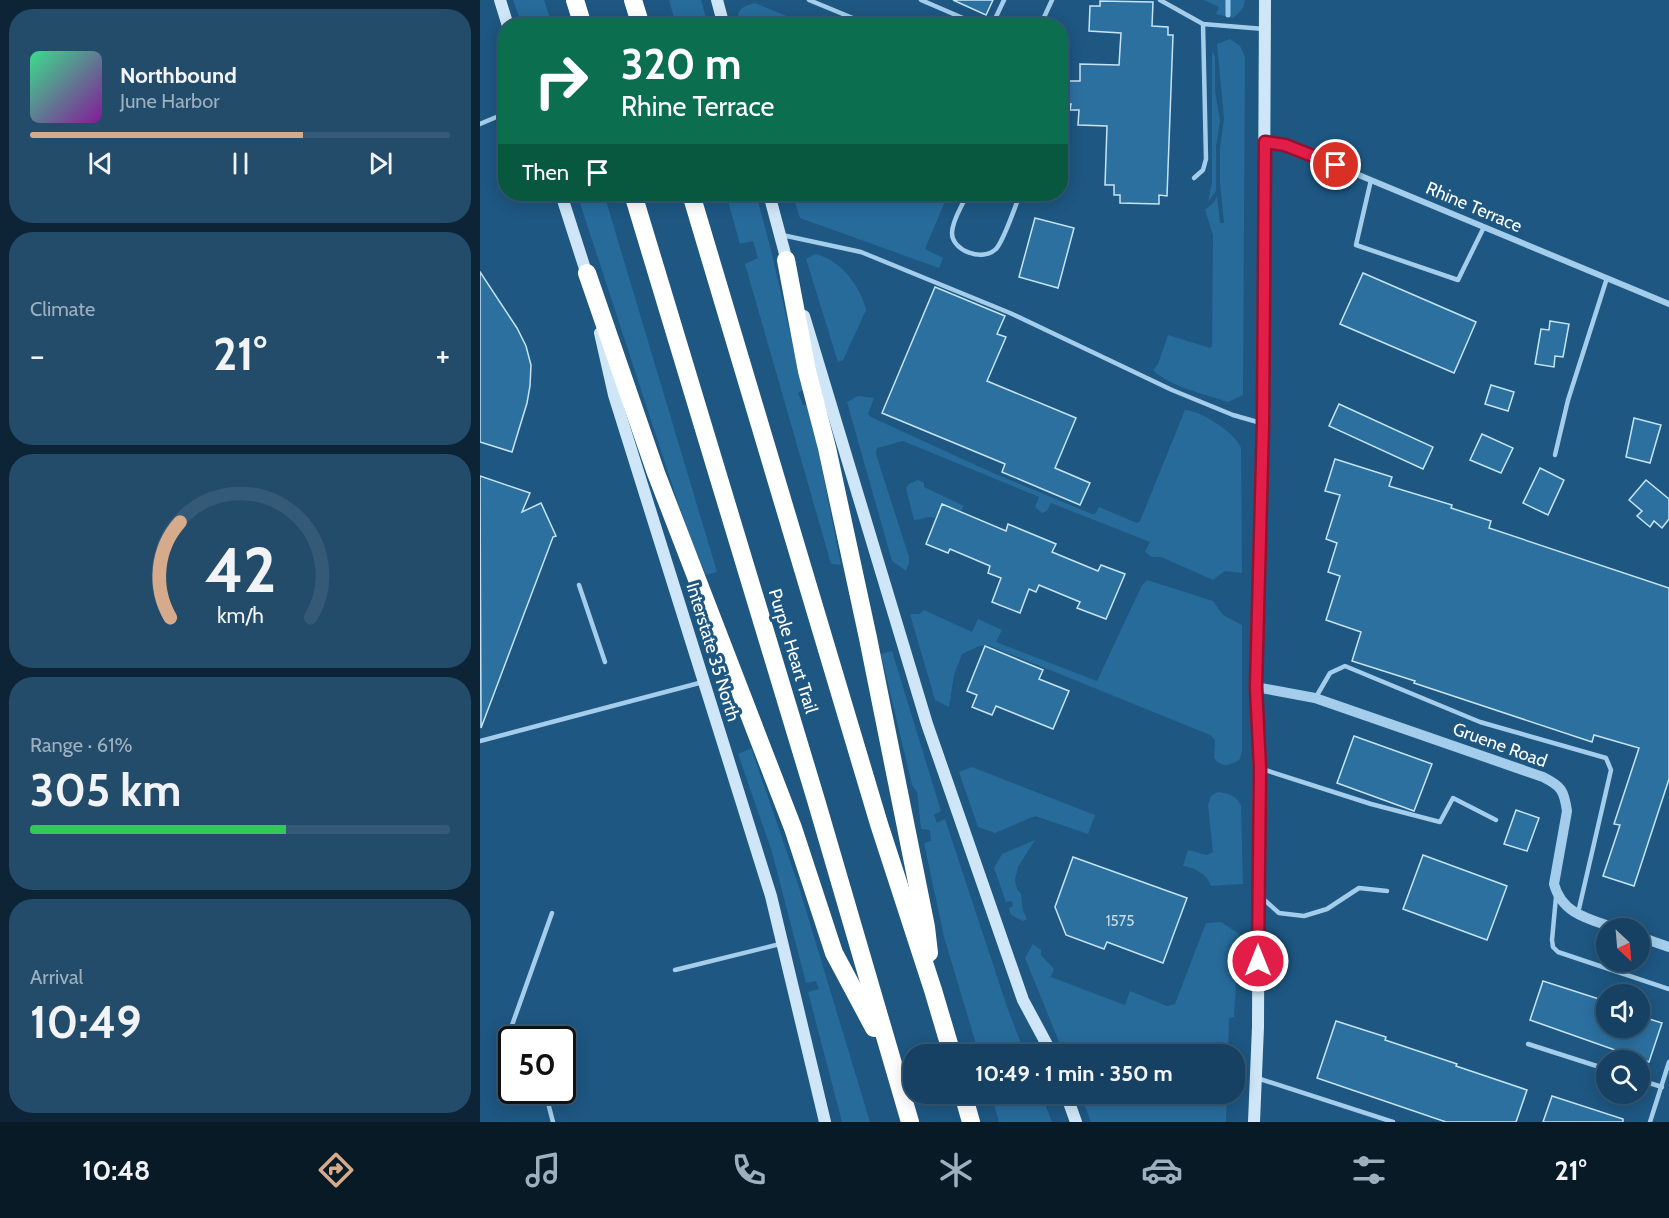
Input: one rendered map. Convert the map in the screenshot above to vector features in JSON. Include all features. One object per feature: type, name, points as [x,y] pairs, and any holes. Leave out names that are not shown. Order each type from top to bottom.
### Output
[{"type":"highway","points":[[575,0],[580,18]]},
{"type":"highway","points":[[633,0],[639,18]]},
{"type":"highway","name":"Purple Heart Trail","points":[[635,201],[816,800],[910,1122]]},
{"type":"highway","name":"Purple Heart Trail","points":[[693,201],[876,813],[949,1044]]},
{"type":"highway","points":[[786,260],[807,371],[826,448],[907,831],[926,927],[933,990]]},
{"type":"highway","points":[[587,273],[657,472],[793,828],[834,953],[891,1059]]},
{"type":"highway","points":[[966,1104],[971,1122]]},
{"type":"main road","points":[[500,0],[506,18]]},
{"type":"main road","points":[[717,0],[722,18]]},
{"type":"main road","points":[[1254,1122],[1257,1078],[1259,896],[1260,768],[1256,687],[1263,424],[1264,0]]},
{"type":"main road","name":"Interstate 35 North","points":[[563,201],[587,273],[614,395],[771,896],[825,1122]]},
{"type":"main road","points":[[771,201],[786,260],[927,724],[1023,1000],[1047,1044]]},
{"type":"main road","points":[[1070,1104],[1076,1122]]},
{"type":"street","name":"Rhine Terrace","points":[[1265,142],[1285,145],[1301,151],[1669,304]]},
{"type":"street","name":"Gruene Road","points":[[1256,687],[1315,698],[1543,777],[1559,785],[1566,800],[1567,811],[1554,884],[1557,894]]},
{"type":"street","points":[[1557,894],[1577,915],[1596,922]]},
{"type":"street","points":[[1650,941],[1669,948]]},
{"type":"lane","points":[[809,0],[853,18]]},
{"type":"lane","points":[[921,0],[963,18]]},
{"type":"lane","points":[[995,18],[1004,0]]},
{"type":"lane","points":[[1044,18],[1052,0]]},
{"type":"lane","points":[[1160,0],[1203,24],[1264,29]]},
{"type":"lane","points":[[1194,178],[1203,170],[1206,159],[1203,24]]},
{"type":"lane","points":[[480,123],[498,116]]},
{"type":"lane","points":[[1371,180],[1356,245],[1458,280],[1484,227]]},
{"type":"lane","points":[[964,201],[953,227],[953,239],[959,247],[978,255],[990,254],[998,246],[1017,201]]},
{"type":"lane","points":[[779,234],[861,252],[1010,314],[1172,390],[1233,415],[1263,424]]},
{"type":"lane","points":[[1555,455],[1568,400],[1607,278]]},
{"type":"lane","points":[[579,585],[605,662]]},
{"type":"lane","points":[[1315,698],[1330,673],[1345,666],[1480,722],[1606,758],[1611,770],[1577,915]]},
{"type":"lane","points":[[480,741],[703,682]]},
{"type":"lane","points":[[1260,768],[1371,804],[1440,822],[1454,798],[1496,820]]},
{"type":"lane","points":[[1259,896],[1279,913],[1304,916],[1327,909],[1359,888],[1387,891]]},
{"type":"lane","points":[[1557,894],[1552,940],[1553,947],[1558,952],[1669,989]]},
{"type":"lane","points":[[512,1026],[552,913]]},
{"type":"lane","points":[[675,970],[783,943]]},
{"type":"lane","points":[[1528,1044],[1596,1066]]},
{"type":"lane","points":[[1650,1122],[1669,1062]]},
{"type":"lane","points":[[1257,1078],[1393,1122]]},
{"type":"lane","points":[[1650,1083],[1662,1087]]},
{"type":"lane","points":[[549,1104],[553,1122]]},
{"type":"shaded area","points":[[513,0],[544,0],[550,18],[519,18]]},
{"type":"shaded area","points":[[669,0],[701,0],[706,18],[674,18]]},
{"type":"shaded area","points":[[1204,0],[1245,0],[1244,6],[1233,18],[1216,14],[1219,7]]},
{"type":"shaded area","points":[[755,3],[792,18],[738,18],[740,10]]},
{"type":"shaded area","points":[[1230,39],[1240,46],[1245,57],[1243,395],[1228,402],[1168,381],[1153,370],[1158,364],[1168,335],[1210,348],[1212,346],[1213,235],[1205,210],[1217,196],[1220,223],[1224,223],[1220,149],[1224,118],[1217,44]]},
{"type":"shaded area","points":[[1212,51],[1215,57],[1215,91],[1220,121],[1216,146],[1216,191],[1208,202],[1212,182]]},
{"type":"shaded area","points":[[579,201],[606,201],[717,572],[706,575],[687,530]]},
{"type":"shaded area","points":[[728,201],[758,201],[803,390],[798,393],[803,405],[809,405],[841,565],[831,564],[745,264],[758,258],[753,241],[740,244]]},
{"type":"shaded area","points":[[794,201],[945,201],[925,249],[943,258],[939,268],[800,218]]},
{"type":"shaded area","points":[[815,254],[833,262],[848,275],[859,292],[866,310],[843,360],[838,362],[806,259]]},
{"type":"shaded area","points":[[858,396],[874,398],[868,414],[871,417],[993,473],[1092,514],[1095,514],[1099,507],[1137,523],[1140,521],[1185,410],[1200,414],[1225,429],[1241,448],[1242,573],[1225,571],[1213,580],[1161,557],[1152,557],[1145,552],[1150,542],[1051,503],[1047,511],[1042,513],[1035,507],[1039,497],[903,441],[877,448],[876,454],[909,557],[906,571],[892,561],[847,402]]},
{"type":"shaded area","points":[[918,480],[924,483],[924,487],[964,506],[961,511],[942,504],[935,518],[914,520],[906,488]]},
{"type":"shaded area","points":[[1147,580],[1213,601],[1223,615],[1242,625],[1242,750],[1240,759],[1237,761],[1227,765],[1217,761],[1214,758],[1215,740],[1210,735],[988,645],[979,646],[962,654],[954,675],[949,707],[935,700],[910,614],[919,614],[924,610],[972,632],[978,619],[1002,630],[996,642],[1097,681],[1142,585]]},
{"type":"shaded area","points":[[892,651],[941,811],[934,815],[937,823],[945,819],[1021,1044],[976,1044],[944,937],[924,843],[931,841],[930,830],[921,829],[917,792],[912,785],[881,654]]},
{"type":"shaded area","points":[[751,748],[798,884],[870,1122],[842,1122],[808,992],[819,989],[816,981],[806,983],[772,852],[738,754]]},
{"type":"shaded area","points":[[972,767],[1095,815],[1088,834],[1035,816],[995,833],[978,827],[959,772]]},
{"type":"shaded area","points":[[1218,792],[1226,793],[1237,799],[1241,806],[1243,884],[1211,886],[1200,872],[1183,866],[1188,850],[1207,855],[1213,852],[1208,805],[1211,796]]},
{"type":"shaded area","points":[[1035,840],[1018,867],[1015,880],[1027,919],[1023,921],[1011,915],[1009,908],[1013,906],[1012,901],[1006,902],[994,868],[1002,854]]},
{"type":"shaded area","points":[[1221,922],[1239,934],[1234,1017],[1229,1018],[1228,1044],[1060,1044],[1025,958],[1033,944],[1041,950],[1041,955],[1054,969],[1051,977],[1125,1005],[1130,991],[1167,1006],[1175,1004],[1206,923]]},
{"type":"shaded area","points":[[994,1104],[1045,1104],[1052,1122],[999,1122]]},
{"type":"shaded area","points":[[1084,1104],[1227,1104],[1226,1122],[1091,1122]]},
{"type":"building","points":[[953,0],[993,0],[986,15]]},
{"type":"building","points":[[1100,1],[1153,2],[1152,26],[1168,27],[1168,35],[1173,35],[1167,196],[1159,195],[1159,204],[1120,203],[1120,195],[1114,195],[1114,185],[1105,185],[1107,126],[1078,125],[1079,110],[1070,110],[1071,104],[1068,104],[1069,81],[1080,81],[1080,64],[1119,65],[1121,33],[1089,31],[1090,6],[1100,6]]},
{"type":"building","points":[[1035,218],[1074,228],[1058,288],[1019,277]]},
{"type":"building","points":[[480,272],[517,328],[526,346],[531,365],[527,403],[512,452],[480,442]]},
{"type":"building","points":[[1363,273],[1476,322],[1454,373],[1340,324]]},
{"type":"building","points":[[935,287],[1005,316],[997,334],[1006,337],[987,381],[1076,418],[1055,468],[1090,483],[1080,505],[1002,472],[1005,464],[882,413]]},
{"type":"building","points":[[1550,321],[1569,324],[1563,357],[1555,356],[1554,367],[1535,364],[1541,329],[1549,330]]},
{"type":"building","points":[[1491,385],[1514,392],[1508,411],[1485,404]]},
{"type":"building","points":[[1339,404],[1433,447],[1423,469],[1329,426]]},
{"type":"building","points":[[1634,418],[1661,425],[1650,463],[1626,457]]},
{"type":"building","points":[[1482,434],[1513,448],[1501,473],[1470,460]]},
{"type":"building","points":[[1335,459],[1392,477],[1389,486],[1452,505],[1451,508],[1491,521],[1489,528],[1669,588],[1669,779],[1634,886],[1603,876],[1620,825],[1614,824],[1639,748],[1594,735],[1592,742],[1352,661],[1361,632],[1326,620],[1340,576],[1328,572],[1337,543],[1326,539],[1340,495],[1325,491]]},
{"type":"building","points":[[1540,468],[1564,480],[1548,515],[1523,503]]},
{"type":"building","points":[[480,476],[530,493],[522,512],[541,503],[556,536],[553,537],[481,728]]},
{"type":"building","points":[[1646,480],[1669,499],[1669,519],[1662,528],[1654,521],[1650,527],[1637,516],[1642,511],[1629,500]]},
{"type":"building","points":[[942,504],[1006,531],[1008,524],[1056,544],[1052,552],[1098,571],[1101,565],[1125,574],[1106,619],[1077,608],[1080,602],[1039,585],[1036,592],[1029,589],[1020,613],[992,602],[1001,578],[988,573],[990,566],[950,549],[948,553],[926,544]]},
{"type":"building","points":[[985,646],[1043,670],[1039,679],[1069,691],[1053,729],[996,706],[992,715],[972,707],[977,695],[967,691]]},
{"type":"building","points":[[1354,736],[1432,764],[1414,811],[1337,783]]},
{"type":"building","points":[[1516,810],[1539,818],[1527,851],[1504,844]]},
{"type":"building","points":[[1423,855],[1507,886],[1487,940],[1403,909]]},
{"type":"building","points":[[1073,857],[1187,898],[1163,963],[1107,942],[1104,949],[1066,935],[1055,907]]},
{"type":"building","points":[[1543,981],[1596,998],[1596,1038],[1650,1038],[1650,1019],[1662,1023],[1650,1059],[1650,1050],[1615,1050],[1530,1020]]},
{"type":"building","points":[[1336,1021],[1386,1037],[1385,1040],[1527,1090],[1516,1122],[1446,1122],[1317,1078]]},
{"type":"building","points":[[1552,1096],[1623,1119],[1623,1122],[1543,1122]]},
{"type":"waterway","points":[[1228,0],[1228,15]]},
{"type":"route","points":[[1258,961],[1260,768],[1256,687],[1263,424],[1265,142],[1285,145],[1336,165]]}]
